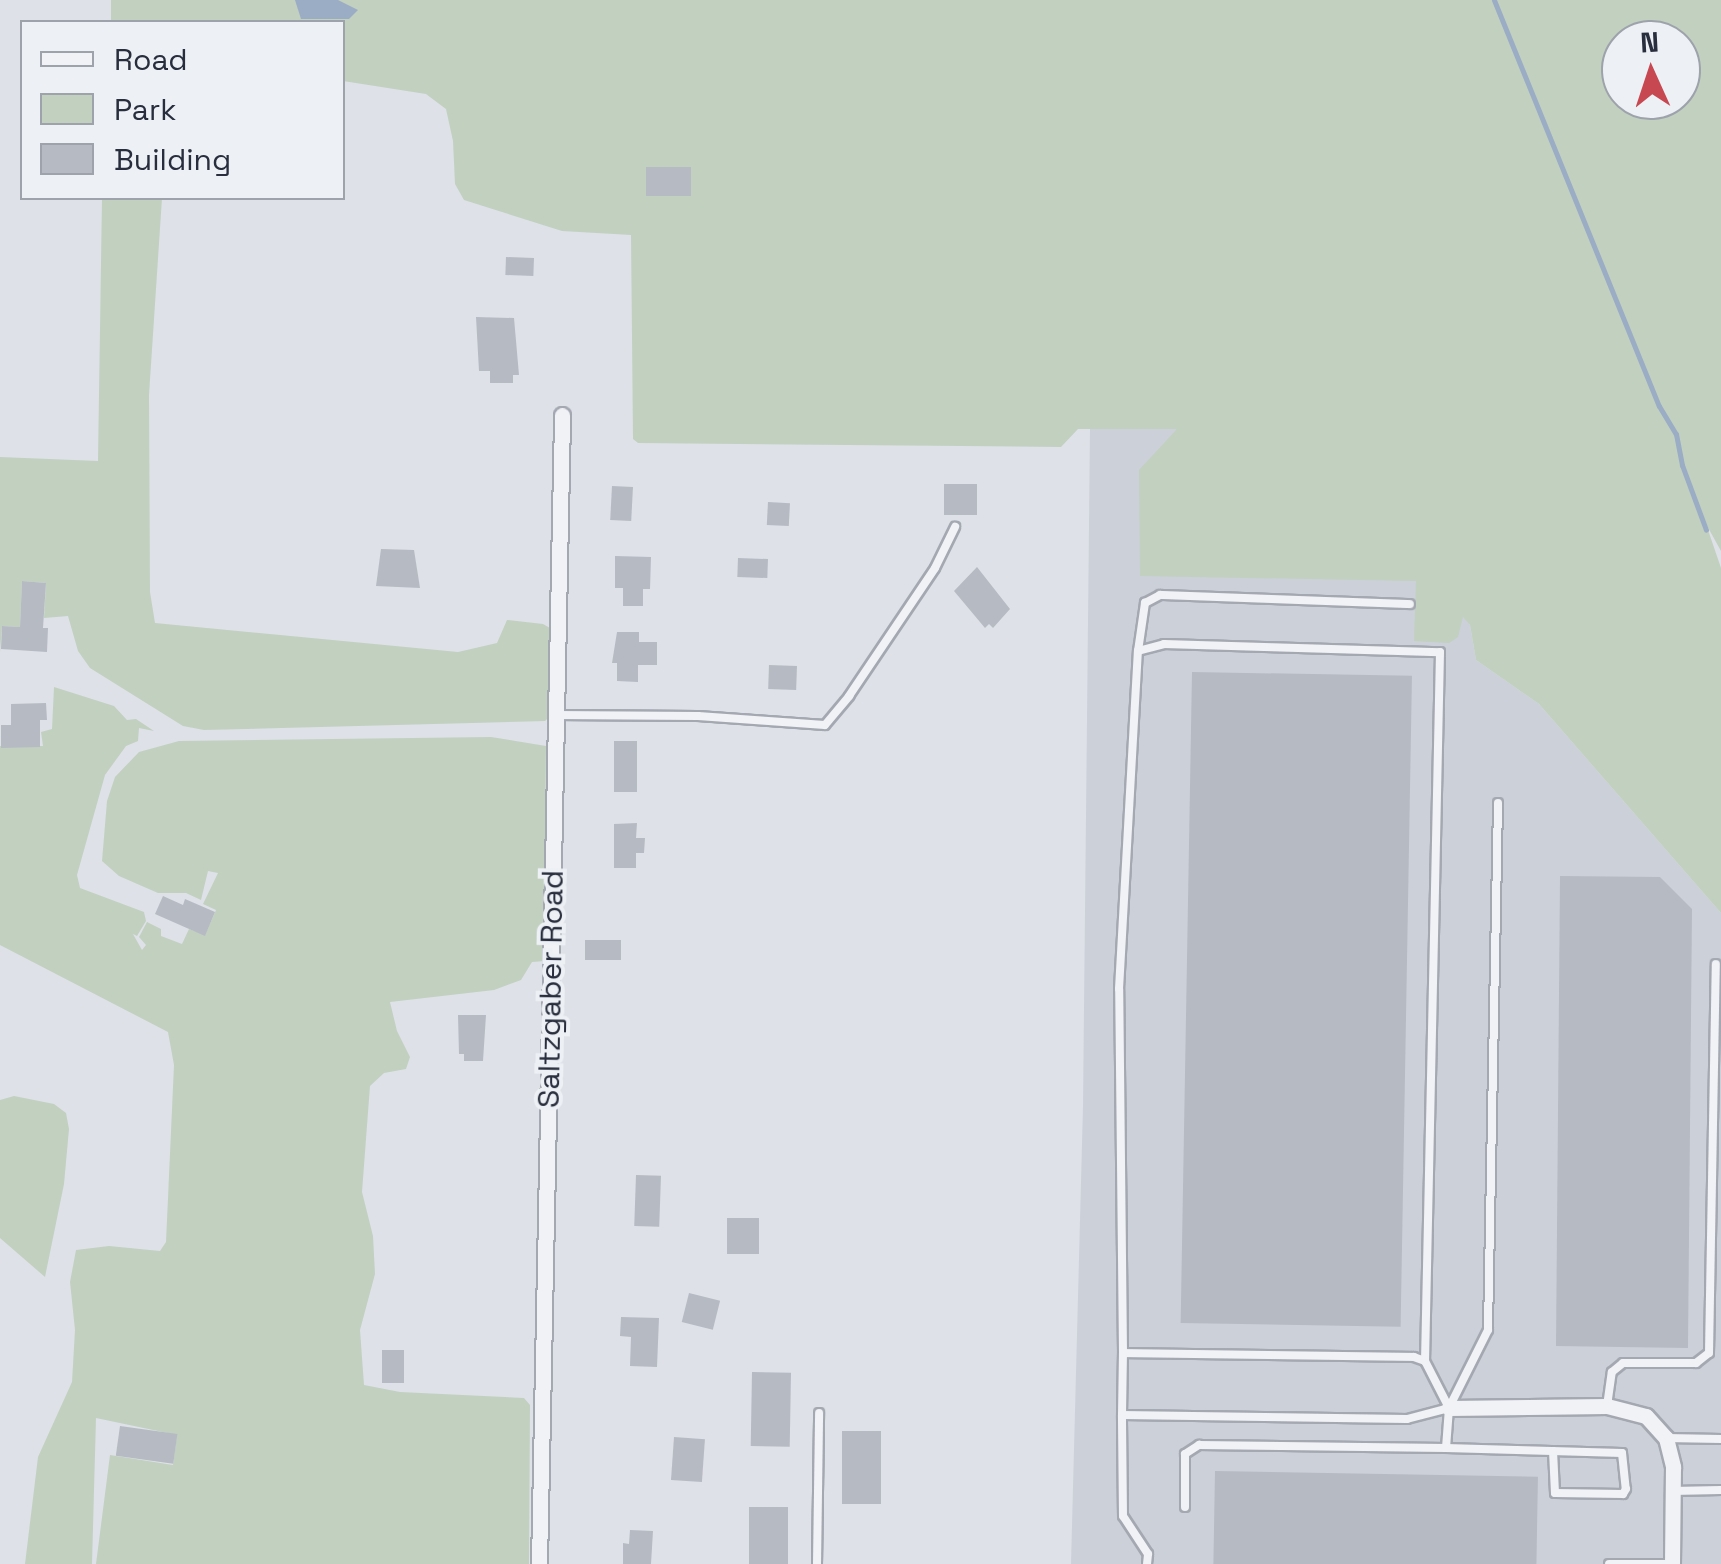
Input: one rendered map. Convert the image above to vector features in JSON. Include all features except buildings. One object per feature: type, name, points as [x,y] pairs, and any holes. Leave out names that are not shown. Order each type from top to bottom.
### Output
[{"type":"street","name":"Saltzgaber Road","points":[[539,1564],[562,415]]},
{"type":"street","points":[[1449,1408],[1608,1406],[1646,1416],[1666,1438],[1673,1467],[1672,1564]]},
{"type":"lane","points":[[556,715],[698,716],[824,725],[850,696],[935,568],[955,527]]},
{"type":"lane","points":[[1147,1564],[1148,1554],[1124,1516],[1119,989],[1138,651],[1145,602],[1160,595],[1410,604]]},
{"type":"lane","points":[[1138,651],[1164,644],[1440,652],[1425,1361],[1449,1408]]},
{"type":"lane","points":[[1446,1448],[1449,1408],[1488,1330],[1498,803]]},
{"type":"lane","points":[[1608,1406],[1612,1372],[1623,1364],[1696,1363],[1709,1353],[1716,964]]},
{"type":"lane","points":[[1123,1353],[1414,1357],[1425,1361]]},
{"type":"lane","points":[[1122,1415],[1407,1419],[1449,1408]]},
{"type":"lane","points":[[817,1564],[819,1413]]},
{"type":"lane","points":[[1666,1438],[1721,1438]]},
{"type":"lane","points":[[1185,1507],[1186,1454],[1199,1444],[1446,1448],[1553,1451],[1622,1453],[1626,1489],[1623,1494],[1555,1494],[1553,1451]]},
{"type":"lane","points":[[1672,1491],[1721,1490]]},
{"type":"lane","points":[[1609,1564],[1672,1564]]},
{"type":"shaded area","points":[[1090,429],[1341,429],[1470,625],[1476,660],[1539,704],[1721,913],[1721,1564],[1071,1564],[1083,1106]]},
{"type":"green space","points":[[111,0],[1721,0],[1721,551],[1706,524],[1721,568],[1721,913],[1539,704],[1476,660],[1470,625],[1463,617],[1458,637],[1449,643],[1414,641],[1416,581],[1140,576],[1139,470],[1177,429],[1078,429],[1061,447],[638,443],[633,439],[631,235],[562,231],[464,200],[455,184],[453,141],[446,109],[426,94],[345,81],[345,20],[111,20]],"holes":[[[647,167],[691,167],[691,196],[647,196]]]},
{"type":"green space","points":[[102,200],[162,200],[149,395],[150,592],[155,623],[458,652],[497,643],[507,620],[543,624],[550,628],[550,716],[545,721],[204,730],[183,726],[90,668],[78,651],[68,616],[44,618],[46,583],[22,581],[20,627],[2,626],[0,652],[0,457],[98,461]]},
{"type":"green space","points":[[54,687],[114,706],[127,720],[136,719],[154,731],[139,728],[138,741],[126,746],[105,775],[77,875],[80,888],[144,912],[146,921],[137,936],[133,934],[142,950],[146,945],[139,937],[147,922],[161,929],[161,936],[182,944],[189,929],[205,935],[216,910],[203,904],[218,873],[208,871],[201,900],[186,893],[158,893],[119,876],[102,861],[107,801],[115,777],[139,752],[179,741],[491,737],[546,746],[544,961],[532,962],[521,980],[494,990],[390,1002],[397,1031],[410,1057],[406,1069],[384,1073],[370,1086],[362,1192],[373,1236],[375,1274],[360,1330],[364,1385],[400,1392],[524,1398],[530,1405],[529,1564],[96,1564],[110,1455],[173,1465],[177,1435],[96,1418],[92,1564],[25,1564],[38,1457],[72,1382],[75,1330],[70,1282],[76,1250],[109,1246],[160,1251],[166,1242],[174,1065],[168,1032],[0,945],[0,746],[43,746],[41,732],[52,729]]},
{"type":"green space","points":[[14,1096],[54,1104],[66,1113],[69,1129],[64,1184],[45,1277],[0,1238],[0,1100]]},
{"type":"water","points":[[295,0],[338,0],[358,10],[349,19],[301,19]]},
{"type":"waterway","points":[[1494,0],[1659,406],[1676,434],[1682,465],[1706,530]]}]
